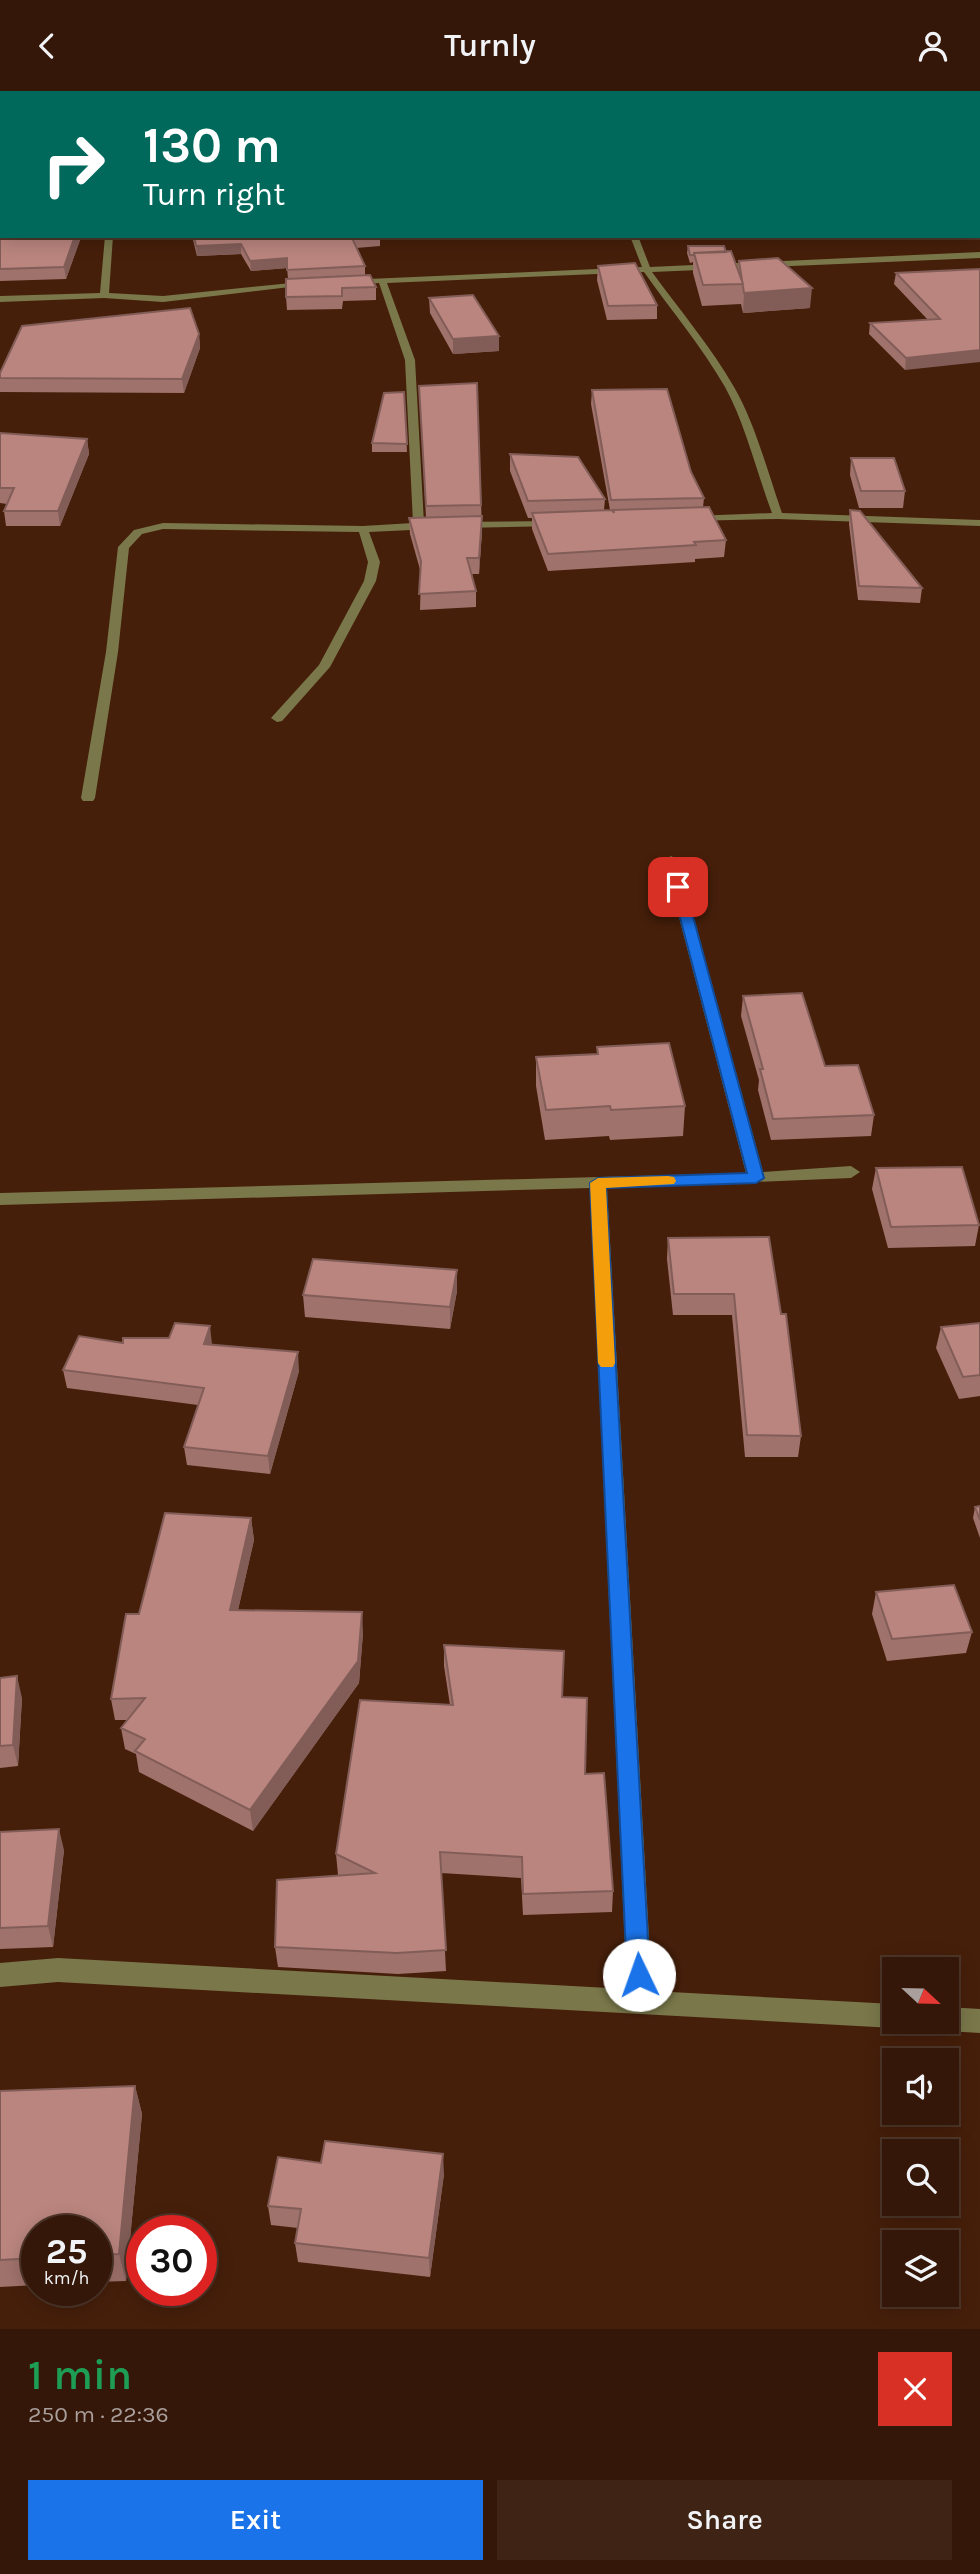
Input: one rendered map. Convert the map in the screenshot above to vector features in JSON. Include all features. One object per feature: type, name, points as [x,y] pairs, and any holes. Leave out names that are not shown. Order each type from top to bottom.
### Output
[{"type":"street","points":[[104,295],[109,238]]},
{"type":"street","points":[[635,238],[647,270],[730,388],[757,448],[759,463],[778,516]]},
{"type":"street","points":[[343,283],[980,255]]},
{"type":"street","points":[[383,281],[410,360],[419,526]]},
{"type":"street","points":[[0,299],[104,295],[163,299],[316,284]]},
{"type":"street","points":[[685,520],[778,516],[980,523]]},
{"type":"street","points":[[88,798],[112,652],[124,547],[138,532],[163,526],[363,529],[565,523]]},
{"type":"street","points":[[277,718],[324,667],[370,581],[374,562],[363,529]]},
{"type":"street","points":[[671,860],[756,1178]]},
{"type":"street","points":[[0,1199],[756,1178],[851,1172]]},
{"type":"street","points":[[598,1183],[640,2002]]},
{"type":"street","points":[[0,1975],[58,1970],[882,2016]]},
{"type":"street","points":[[959,2020],[980,2021]]},
{"type":"building","points":[[0,238],[74,238],[64,267],[0,269]]},
{"type":"building","points":[[194,238],[352,238],[365,266],[287,270],[287,258],[250,261],[241,244],[196,246]]},
{"type":"building","points":[[688,246],[724,246],[726,252],[690,255]]},
{"type":"building","points":[[731,251],[743,284],[703,285],[694,253]]},
{"type":"building","points":[[778,258],[812,288],[744,293],[739,261]]},
{"type":"building","points":[[635,263],[657,305],[608,306],[598,266]]},
{"type":"building","points":[[980,269],[980,350],[906,358],[870,323],[940,319],[896,273]]},
{"type":"building","points":[[370,275],[376,287],[342,288],[342,296],[286,297],[286,279]]},
{"type":"building","points":[[473,295],[499,336],[453,339],[429,298]]},
{"type":"building","points":[[190,308],[199,334],[182,379],[0,378],[22,326]]},
{"type":"building","points":[[477,383],[481,505],[426,506],[419,386]]},
{"type":"building","points":[[667,389],[691,472],[704,498],[611,500],[592,390]]},
{"type":"building","points":[[404,392],[407,444],[372,443],[384,393]]},
{"type":"building","points":[[0,433],[87,439],[58,511],[4,511],[14,488],[0,488]]},
{"type":"building","points":[[510,454],[578,457],[605,499],[528,501]]},
{"type":"building","points":[[851,458],[894,458],[905,491],[861,491]]},
{"type":"building","points":[[709,507],[726,540],[694,542],[696,545],[548,554],[532,513],[612,510],[614,513],[613,510]]},
{"type":"building","points":[[850,510],[860,511],[922,588],[859,586]]},
{"type":"building","points":[[482,516],[479,558],[467,558],[476,591],[419,594],[421,561],[409,518]]},
{"type":"building","points":[[802,993],[825,1066],[858,1065],[874,1115],[773,1119],[760,1069],[763,1069],[743,996]]},
{"type":"building","points":[[669,1043],[685,1106],[611,1110],[610,1106],[546,1110],[536,1057],[598,1054],[597,1047]]},
{"type":"building","points":[[962,1167],[979,1225],[891,1227],[876,1168]]},
{"type":"building","points":[[769,1237],[781,1314],[786,1314],[801,1436],[747,1435],[734,1294],[674,1294],[668,1238]]},
{"type":"building","points":[[313,1259],[457,1270],[450,1307],[303,1295]]},
{"type":"building","points":[[175,1323],[210,1326],[204,1344],[298,1352],[268,1456],[184,1447],[204,1388],[63,1370],[79,1336],[123,1343],[123,1338],[169,1338]]},
{"type":"building","points":[[980,1323],[980,1375],[963,1377],[941,1327]]},
{"type":"building","points":[[980,1506],[980,1520],[975,1507]]},
{"type":"building","points":[[165,1513],[251,1518],[230,1610],[362,1612],[358,1661],[250,1810],[135,1751],[145,1739],[121,1728],[145,1698],[111,1699],[126,1614],[139,1614]]},
{"type":"building","points":[[954,1585],[972,1632],[892,1639],[876,1592]]},
{"type":"building","points":[[444,1645],[564,1651],[562,1697],[587,1698],[585,1774],[604,1773],[613,1891],[523,1894],[522,1857],[440,1852],[446,1950],[397,1953],[275,1947],[277,1880],[375,1873],[336,1854],[360,1700],[453,1705]]},
{"type":"building","points":[[17,1676],[13,1745],[0,1746],[0,1678]]},
{"type":"building","points":[[59,1829],[48,1926],[0,1928],[0,1832]]},
{"type":"building","points":[[135,2086],[119,2254],[112,2254],[112,2215],[21,2215],[21,2259],[0,2260],[0,2091]]},
{"type":"building","points":[[325,2141],[443,2154],[429,2258],[295,2243],[301,2209],[268,2206],[278,2157],[321,2163]]},
{"type":"slow traffic","points":[[607,1363],[598,1183],[668,1181]]},
{"type":"route","points":[[639,1975],[598,1183],[756,1178],[678,887]]}]
